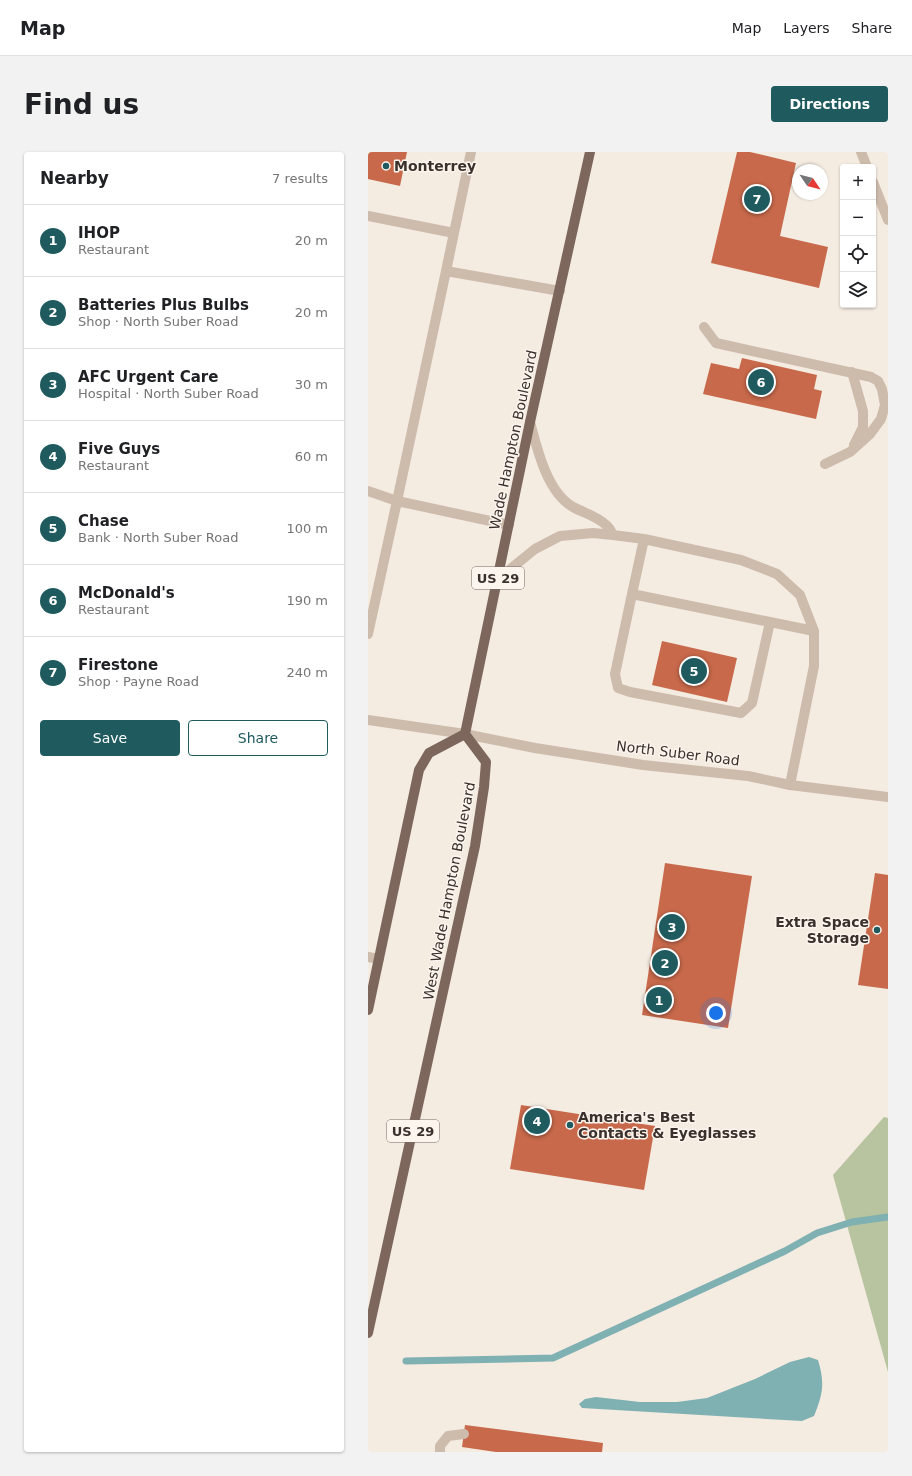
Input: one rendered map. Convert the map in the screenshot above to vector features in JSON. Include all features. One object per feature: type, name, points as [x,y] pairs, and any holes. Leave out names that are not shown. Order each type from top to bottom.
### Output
[{"type":"main road","name":"Wade Hampton Boulevard","points":[[465,734],[530,422],[590,152]]},
{"type":"main road","points":[[368,1010],[419,770],[429,753],[465,734]]},
{"type":"main road","name":"West Wade Hampton Boulevard","points":[[368,1333],[452,955],[456,928],[477,831],[484,787],[486,762],[465,734]]},
{"type":"street","points":[[368,634],[471,152]]},
{"type":"street","points":[[861,152],[866,164]]},
{"type":"street","points":[[876,190],[888,220]]},
{"type":"street","points":[[368,216],[454,233]]},
{"type":"street","points":[[446,271],[560,291]]},
{"type":"street","points":[[704,327],[716,343],[852,372],[871,377],[878,381],[882,389],[885,405],[881,419],[874,429],[850,452],[826,464]]},
{"type":"street","points":[[850,452],[863,427],[863,411],[852,372]]},
{"type":"street","points":[[530,422],[547,475],[557,493],[572,507],[605,524],[613,534]]},
{"type":"street","points":[[368,491],[397,501],[509,525]]},
{"type":"street","points":[[498,580],[535,549],[560,536],[593,534],[613,534],[644,539],[741,560],[777,574],[800,595],[814,631],[814,666],[790,784]]},
{"type":"street","points":[[644,539],[615,674],[618,688],[630,692],[741,713],[752,703],[770,622]]},
{"type":"street","points":[[632,594],[814,631]]},
{"type":"street","name":"North Suber Road","points":[[368,720],[465,734],[535,748],[643,765],[748,776],[790,784],[888,797]]},
{"type":"street","points":[[368,957],[379,959]]},
{"type":"street","points":[[440,1452],[440,1446],[448,1436],[464,1434]]},
{"type":"green space","points":[[884,1117],[888,1118],[888,1372],[833,1175]]},
{"type":"water","points":[[809,1357],[818,1360],[822,1375],[822,1388],[814,1416],[802,1421],[582,1408],[579,1404],[585,1399],[596,1397],[640,1402],[677,1402],[707,1398],[755,1379],[790,1362]]},
{"type":"building","name":"Monterrey","points":[[368,152],[407,152],[400,186],[368,179]]},
{"type":"building","points":[[737,152],[750,152],[796,163],[792,164],[792,181],[780,236],[828,247],[819,288],[711,263]]},
{"type":"building","points":[[742,358],[817,375],[814,389],[822,391],[816,419],[703,394],[711,363],[739,369]]},
{"type":"building","points":[[662,641],[737,658],[727,702],[652,685]]},
{"type":"building","points":[[665,863],[752,876],[728,1028],[642,1015]]},
{"type":"building","name":"Extra Space Storage","points":[[875,873],[888,875],[888,989],[858,985]]},
{"type":"building","points":[[521,1105],[655,1126],[644,1190],[510,1169]]},
{"type":"building","points":[[465,1425],[603,1443],[602,1452],[496,1452],[462,1447]]},
{"type":"waterway","points":[[406,1361],[553,1358],[785,1251],[817,1233],[852,1222],[888,1217]]},
{"type":"place","name":"Monterrey","points":[[386,166]]},
{"type":"place","name":"Firestone","points":[[757,199]]},
{"type":"place","name":"McDonald's","points":[[761,382]]},
{"type":"place","name":"Chase","points":[[694,671]]},
{"type":"place","name":"AFC Urgent Care","points":[[672,927]]},
{"type":"place","name":"Extra Space Storage","points":[[877,930]]},
{"type":"place","name":"Batteries Plus Bulbs","points":[[665,963]]},
{"type":"place","name":"IHOP","points":[[659,1000]]},
{"type":"place","name":"Five Guys","points":[[537,1121]]},
{"type":"place","name":"America's Best Contacts & Eyeglasses","points":[[570,1125]]}]
